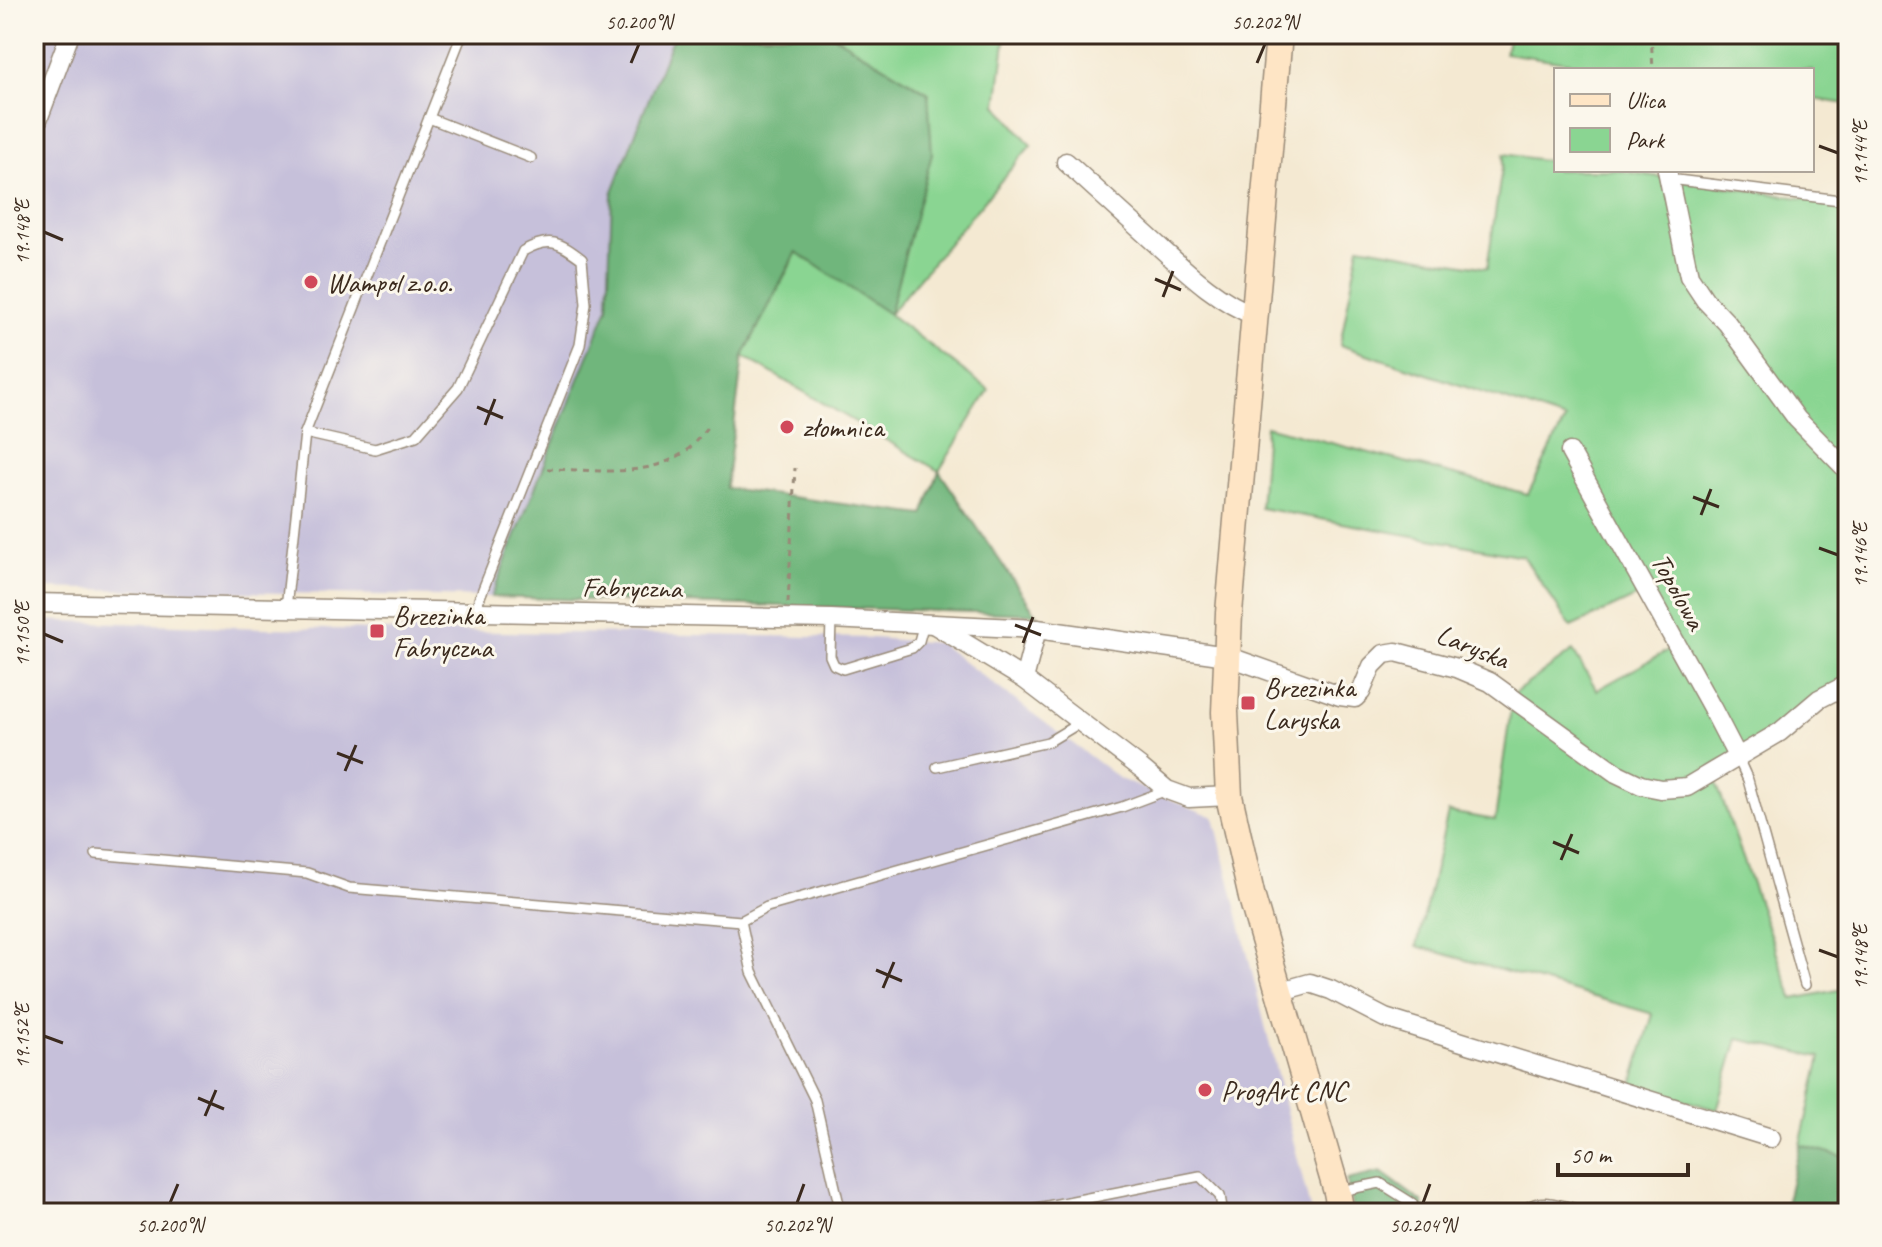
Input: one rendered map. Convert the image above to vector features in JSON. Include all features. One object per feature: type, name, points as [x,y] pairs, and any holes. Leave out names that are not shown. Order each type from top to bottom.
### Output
[{"type":"street","points":[[34,130],[70,34]]},
{"type":"street","points":[[1279,34],[1227,656],[1225,712],[1229,796],[1252,898],[1339,1202]]},
{"type":"street","points":[[1066,162],[1199,281],[1238,310],[1256,316]]},
{"type":"street","points":[[1668,175],[1689,276],[1797,419],[1848,471]]},
{"type":"street","name":"Topolowa","points":[[1570,452],[1738,758]]},
{"type":"street","name":"Fabryczna","points":[[34,603],[928,622],[1037,629],[1227,656]]},
{"type":"street","points":[[928,622],[1024,679],[1167,790],[1189,798],[1229,796]]},
{"type":"street","points":[[1024,679],[1037,629]]},
{"type":"street","name":"Laryska","points":[[1227,656],[1340,696],[1355,698],[1361,692],[1372,666],[1384,654],[1396,652],[1457,668],[1490,682],[1616,773],[1641,785],[1661,789],[1687,787],[1738,758]]},
{"type":"street","points":[[1738,758],[1780,732],[1819,699],[1848,684]]},
{"type":"street","points":[[1278,992],[1310,983],[1331,990],[1385,1018],[1771,1138]]},
{"type":"lane","points":[[286,608],[305,433],[462,34]]},
{"type":"lane","points":[[429,118],[531,158]]},
{"type":"lane","points":[[1668,175],[1848,201]]},
{"type":"lane","points":[[305,433],[375,449],[416,436],[458,388],[523,251],[539,242],[562,244],[582,259],[586,304],[580,345],[474,612]]},
{"type":"lane","points":[[831,619],[830,656],[834,665],[843,669],[912,648],[928,622]]},
{"type":"lane","points":[[937,767],[1048,742],[1081,722]]},
{"type":"lane","name":"Topolowa","points":[[1738,758],[1748,780],[1805,985]]},
{"type":"lane","points":[[96,854],[307,873],[349,888],[741,921],[767,907],[1122,807],[1167,790]]},
{"type":"lane","points":[[741,921],[752,972],[815,1100],[841,1213]]},
{"type":"lane","points":[[1012,1213],[1200,1176],[1220,1196],[1223,1213]]},
{"type":"lane","points":[[1339,1202],[1380,1183],[1412,1203],[1415,1213]]},
{"type":"lane","points":[[1522,1213],[1538,1201],[1588,1213]]},
{"type":"path","points":[[1651,34],[1653,68]]},
{"type":"path","points":[[531,468],[646,468],[667,463],[689,449],[708,426]]},
{"type":"path","points":[[787,619],[795,468]]},
{"type":"shaded area","points":[[34,34],[674,34],[612,194],[608,307],[491,597],[34,588]]},
{"type":"shaded area","points":[[34,620],[265,628],[873,638],[939,643],[1120,779],[1214,817],[1311,1213],[34,1213]]},
{"type":"green space","points":[[674,34],[831,34],[928,93],[932,154],[889,314],[796,252],[743,356],[726,488],[923,515],[939,471],[1036,614],[491,597],[608,307],[612,194]]},
{"type":"green space","points":[[831,34],[1006,34],[997,105],[1031,145],[889,314],[989,390],[939,471],[743,356],[797,252],[888,313],[929,93]]},
{"type":"green space","points":[[1509,34],[1848,34],[1848,104],[1814,99],[1814,68],[1606,68],[1505,53]]},
{"type":"green space","points":[[1504,154],[1554,162],[1554,172],[1627,172],[1848,205],[1848,688],[1711,768],[1793,999],[1848,988],[1848,1158],[1800,1145],[1821,1057],[1738,1039],[1717,1110],[1632,1085],[1653,1014],[1417,946],[1448,812],[1495,820],[1513,694],[1573,651],[1597,690],[1674,647],[1640,595],[1571,627],[1523,556],[1260,508],[1266,426],[1528,494],[1565,420],[1340,345],[1359,246],[1487,268]]},
{"type":"green space","points":[[1800,1145],[1848,1158],[1848,1213],[1784,1213]]},
{"type":"green space","points":[[1381,1172],[1422,1202],[1425,1213],[1353,1213],[1347,1180]]},
{"type":"place","name":"Wampol z.o.o.","points":[[311,282]]},
{"type":"place","name":"złomnica","points":[[787,427]]},
{"type":"place","name":"Brzezinka Fabryczna","points":[[377,631]]},
{"type":"place","name":"Brzezinka Laryska","points":[[1248,703]]},
{"type":"place","name":"ProgArt CNC","points":[[1205,1090]]}]
